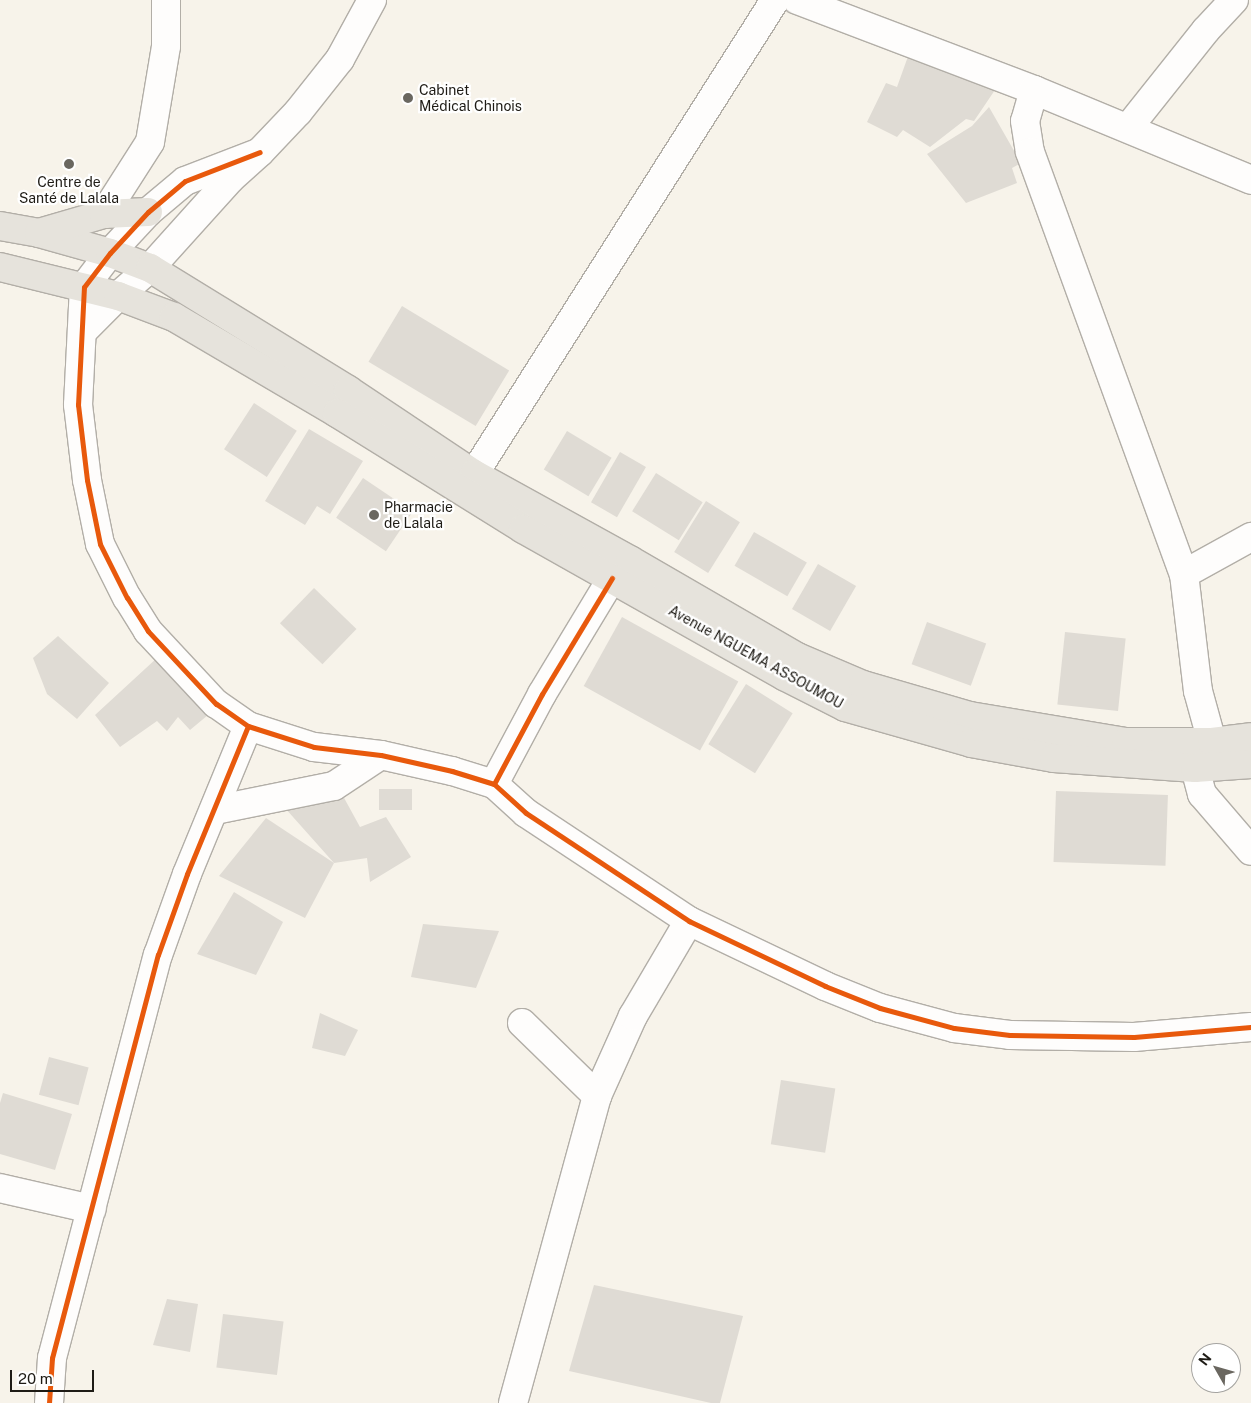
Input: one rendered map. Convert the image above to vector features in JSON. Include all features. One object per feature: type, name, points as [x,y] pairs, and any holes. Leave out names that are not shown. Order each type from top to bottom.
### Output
[{"type":"main road","points":[[39,233],[104,214],[148,212]]},
{"type":"main road","points":[[0,226],[39,233],[110,253],[150,268],[343,401]]},
{"type":"main road","points":[[0,267],[118,296],[174,317],[343,401]]},
{"type":"main road","name":"Avenue NGUEMA ASSOUMOU","points":[[343,401],[797,657],[863,685],[970,716],[1126,742],[1212,742],[1251,737]]},
{"type":"main road","name":"Avenue NGUEMA ASSOUMOU","points":[[343,401],[523,529],[784,676],[845,707],[971,743],[1054,758],[1195,768],[1251,764]]},
{"type":"street","points":[[104,214],[150,142],[166,46],[166,0]]},
{"type":"street","points":[[82,332],[118,296],[150,268],[230,179],[260,152],[298,112],[340,59],[372,0]]},
{"type":"street","points":[[474,474],[775,0]]},
{"type":"street","points":[[797,0],[1034,90],[1251,180]]},
{"type":"street","points":[[1128,128],[1206,30],[1234,0]]},
{"type":"street","points":[[1034,90],[1026,121],[1030,152],[1184,574],[1198,691],[1212,742]]},
{"type":"street","points":[[260,152],[185,181],[148,212],[110,253],[84,287],[78,405],[87,480],[100,544],[128,598],[148,631],[216,704],[248,726],[314,747],[381,756],[452,771],[494,784],[534,818],[689,921],[825,986],[880,1008],[954,1028],[1010,1034],[1134,1037],[1251,1027]]},
{"type":"street","points":[[1184,574],[1251,537]]},
{"type":"street","points":[[494,784],[542,694],[612,578]]},
{"type":"street","points":[[49,1403],[52,1358],[158,955],[187,874],[248,726]]},
{"type":"street","points":[[215,810],[334,786],[381,756]]},
{"type":"street","points":[[1195,768],[1202,794],[1251,852]]},
{"type":"street","points":[[513,1403],[597,1096],[633,1016],[689,921]]},
{"type":"street","points":[[522,1023],[597,1096]]},
{"type":"street","points":[[0,1188],[92,1209]]},
{"type":"building","points":[[911,48],[997,87],[974,121],[966,119],[930,147],[903,130],[897,137],[867,122],[886,83],[897,87]]},
{"type":"building","points":[[989,107],[1021,163],[1012,168],[1017,183],[966,203],[927,154],[972,126]]},
{"type":"building","points":[[402,306],[509,370],[476,426],[369,362]]},
{"type":"building","points":[[254,403],[297,431],[267,477],[224,449]]},
{"type":"building","points":[[309,429],[363,461],[330,514],[317,506],[305,525],[265,501]]},
{"type":"building","points":[[567,431],[612,458],[588,496],[544,470]]},
{"type":"building","points":[[620,452],[646,467],[617,517],[591,502]]},
{"type":"building","points":[[656,473],[703,502],[679,540],[632,511]]},
{"type":"building","name":"Pharmacie de Lalala","points":[[363,478],[413,512],[386,551],[336,518]]},
{"type":"building","points":[[706,501],[740,522],[708,573],[674,552]]},
{"type":"building","points":[[754,532],[807,562],[787,596],[734,566]]},
{"type":"building","points":[[818,564],[856,586],[830,631],[792,609]]},
{"type":"building","points":[[314,588],[356,629],[322,664],[280,623]]},
{"type":"building","points":[[622,617],[738,681],[700,751],[584,686]]},
{"type":"building","points":[[927,622],[986,644],[971,686],[912,664]]},
{"type":"building","points":[[1065,632],[1126,638],[1118,711],[1057,705]]},
{"type":"building","points":[[58,636],[109,683],[77,719],[47,694],[33,658]]},
{"type":"building","points":[[158,657],[208,715],[190,730],[178,717],[167,731],[157,721],[120,747],[95,715]]},
{"type":"building","points":[[746,684],[793,713],[755,773],[708,744]]},
{"type":"building","points":[[379,789],[412,789],[412,810],[379,810]]},
{"type":"building","points":[[1056,791],[1168,795],[1165,866],[1054,862]]},
{"type":"building","points":[[343,796],[360,827],[386,817],[411,857],[370,882],[367,858],[334,863],[285,808]]},
{"type":"building","points":[[266,818],[334,863],[305,918],[219,876]]},
{"type":"building","points":[[234,892],[283,922],[256,975],[197,954]]},
{"type":"building","points":[[423,924],[499,931],[476,988],[411,977]]},
{"type":"building","points":[[320,1013],[358,1030],[345,1056],[312,1048]]},
{"type":"building","points":[[49,1057],[89,1068],[79,1105],[39,1095]]},
{"type":"building","points":[[781,1080],[835,1089],[825,1153],[771,1144]]},
{"type":"building","points":[[3,1093],[72,1114],[55,1170],[0,1154],[0,1103]]},
{"type":"building","points":[[594,1285],[743,1316],[720,1403],[711,1403],[569,1371]]},
{"type":"building","points":[[167,1299],[198,1304],[190,1352],[153,1345]]},
{"type":"building","points":[[223,1314],[284,1321],[277,1375],[216,1368]]},
{"type":"cycle path","points":[[248,726],[216,704],[148,631],[127,598],[100,544],[87,480],[78,405],[84,287],[110,253],[148,212],[185,181],[260,152]]},
{"type":"cycle path","points":[[612,578],[542,694],[494,784],[526,813],[689,921],[825,986],[880,1008],[954,1028],[1010,1035],[1134,1037],[1251,1027]]},
{"type":"cycle path","points":[[49,1403],[52,1358],[158,955],[187,874],[248,726],[314,747],[381,755],[452,771],[494,784]]},
{"type":"place","name":"Cabinet Médical Chinois","points":[[408,98]]},
{"type":"place","name":"Centre de Santé de Lalala","points":[[69,164]]},
{"type":"place","name":"Pharmacie de Lalala","points":[[374,515]]}]
